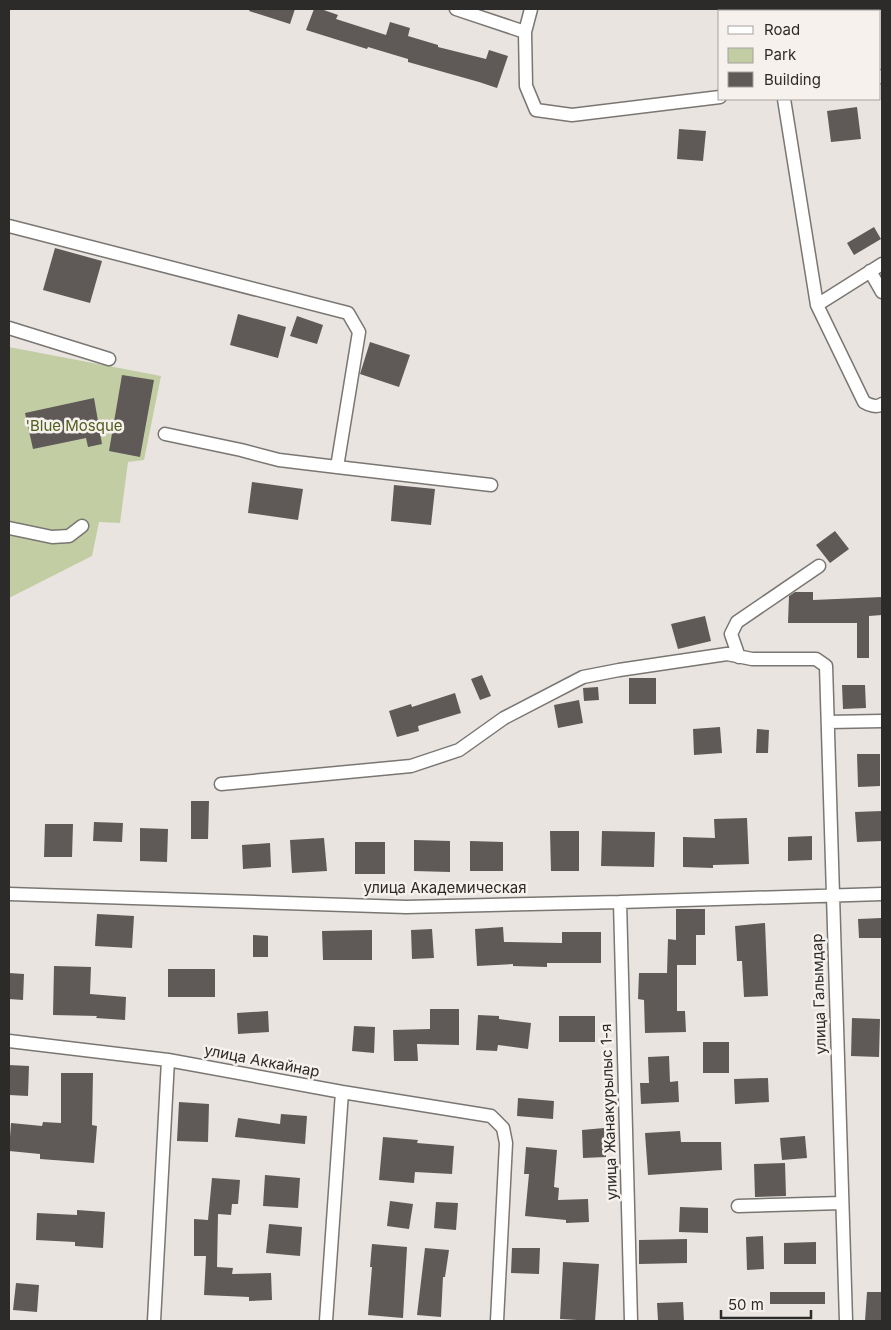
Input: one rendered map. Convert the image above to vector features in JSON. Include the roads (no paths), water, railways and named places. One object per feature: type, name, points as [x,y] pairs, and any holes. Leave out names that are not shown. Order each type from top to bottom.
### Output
[{"type":"street","points":[[456,9],[525,32]]},
{"type":"street","points":[[531,9],[525,32],[526,86],[536,110],[572,116],[718,97]]},
{"type":"street","points":[[784,100],[817,305],[864,402],[871,406],[880,406],[882,404]]},
{"type":"street","points":[[10,228],[348,314],[359,332],[337,467]]},
{"type":"street","points":[[817,305],[882,264]]},
{"type":"street","points":[[870,271],[882,292]]},
{"type":"street","points":[[9,328],[109,359]]},
{"type":"street","points":[[165,434],[279,460],[491,485]]},
{"type":"street","points":[[9,528],[52,537],[69,536],[82,526]]},
{"type":"street","points":[[739,657],[731,634],[737,622],[818,566]]},
{"type":"street","points":[[221,784],[411,766],[459,750],[504,718],[583,677],[727,654],[739,657]]},
{"type":"street","name":"улица Галымдар","points":[[739,657],[752,660],[816,659],[826,666],[846,1321]]},
{"type":"street","points":[[828,722],[882,721]]},
{"type":"street","name":"улица Академическая","points":[[9,894],[406,906],[882,894]]},
{"type":"street","name":"улица Жанакурылыс 1-я","points":[[620,902],[631,1321]]},
{"type":"street","name":"улица Аккайнар","points":[[9,1041],[168,1060],[342,1092],[491,1116],[503,1128],[506,1143],[496,1321]]},
{"type":"street","points":[[154,1321],[168,1060]]},
{"type":"street","points":[[326,1321],[342,1092]]},
{"type":"street","points":[[738,1206],[842,1203]]},
{"type":"park label","name":"'Blue Mosque","points":[[74,426]]}]
